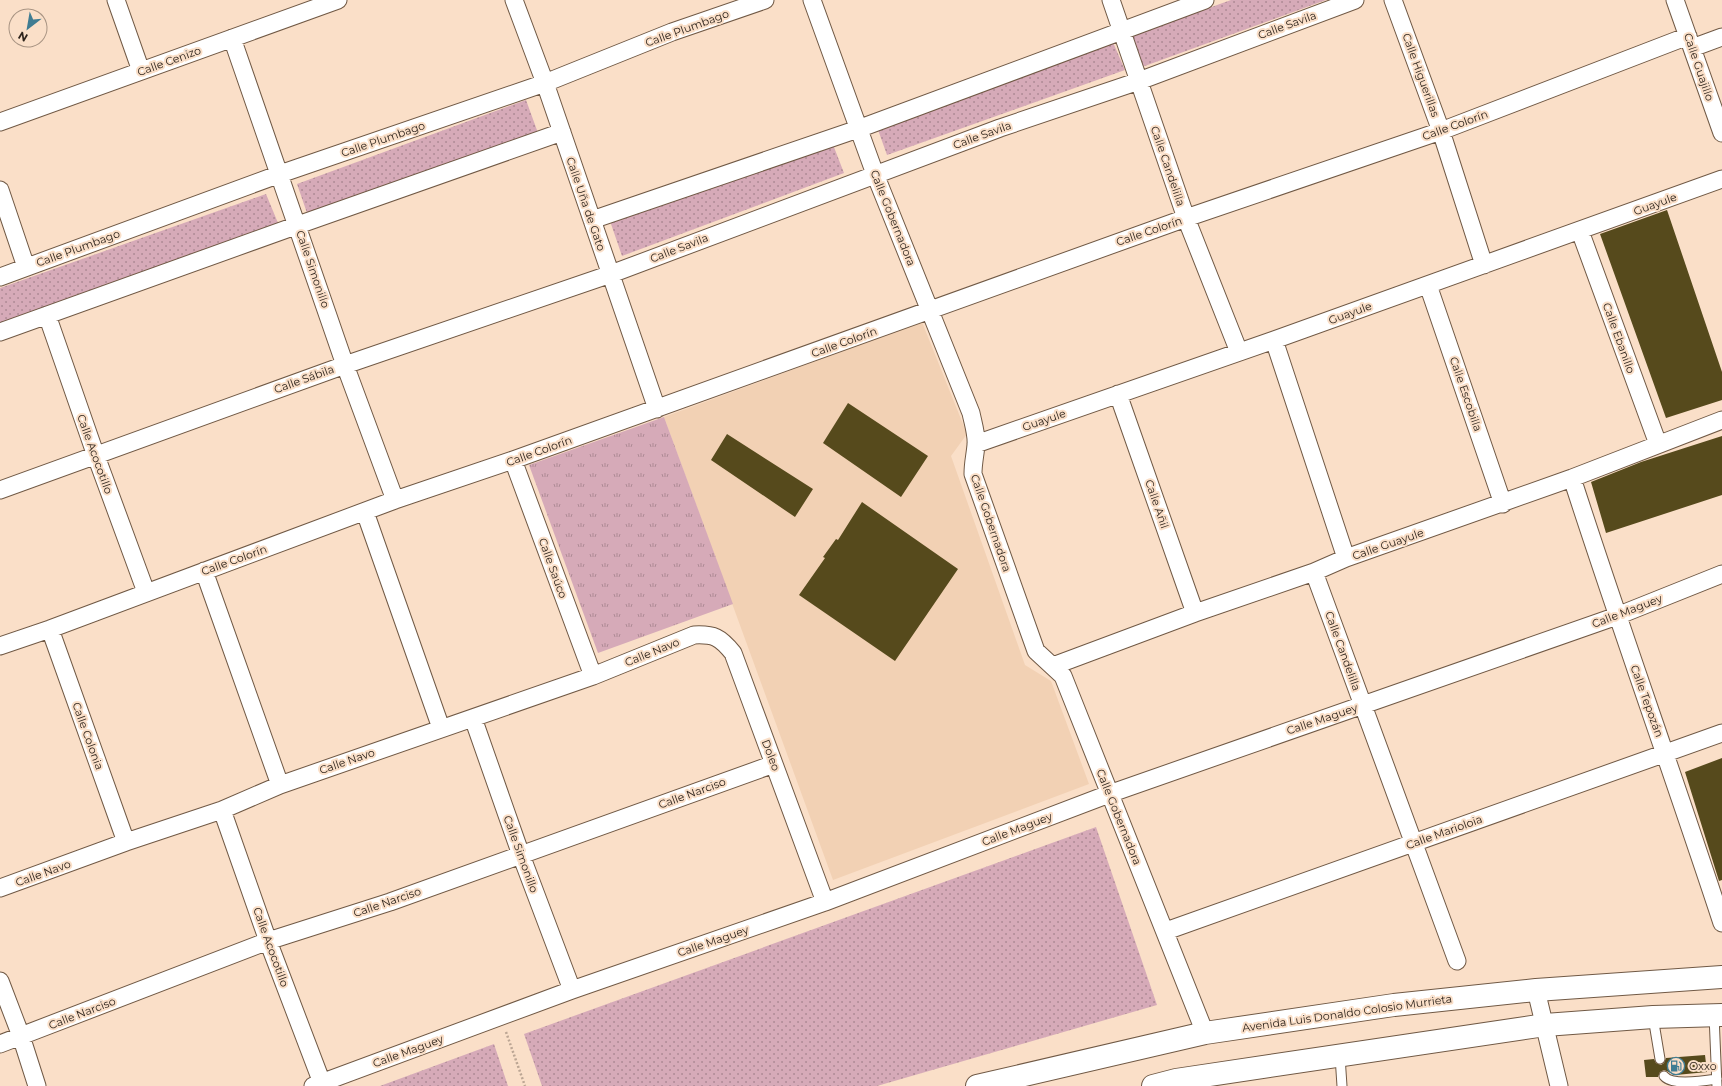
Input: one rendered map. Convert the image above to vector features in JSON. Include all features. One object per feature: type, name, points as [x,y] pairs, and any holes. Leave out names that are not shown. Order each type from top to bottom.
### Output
[{"type":"main road","name":"Avenida Luis Donaldo Colosio Murrieta","points":[[977,1086],[1205,1033],[1394,1005],[1536,990],[1722,977]]},
{"type":"main road","points":[[1153,1086],[1544,1025],[1653,1017],[1718,1015]]},
{"type":"street","points":[[116,0],[141,71]]},
{"type":"street","name":"Calle Cenizo","points":[[0,122],[338,0]]},
{"type":"street","name":"Calle Uña de Gato","points":[[514,0],[545,83],[657,408]]},
{"type":"street","name":"Calle Plumbago","points":[[0,277],[280,174],[545,83],[672,32],[765,0]]},
{"type":"street","name":"Calle Gobernadora","points":[[812,0],[875,174],[971,413],[975,429],[976,444],[973,458],[973,474],[1036,651],[1063,676],[1109,794],[1166,931],[1205,1033]]},
{"type":"street","name":"Calle Candelilla","points":[[1111,0],[1186,218],[1239,352]]},
{"type":"street","points":[[592,220],[858,129],[1205,0]]},
{"type":"street","name":"Calle Savila","points":[[611,274],[875,174],[1000,128],[1139,81],[1355,0]]},
{"type":"street","name":"Calle Higuerillas","points":[[1393,0],[1441,131],[1484,265]]},
{"type":"street","name":"Calle Guajillo","points":[[1675,0],[1722,133]]},
{"type":"street","name":"Calle Colorín","points":[[0,646],[50,629],[395,500],[513,460],[931,311],[1031,273],[1186,218],[1441,131],[1690,42],[1722,37]]},
{"type":"street","name":"Calle Simonillo","points":[[232,38],[345,364],[395,500]]},
{"type":"street","points":[[0,332],[562,132]]},
{"type":"street","name":"Guayule","points":[[976,444],[1274,340],[1722,179]]},
{"type":"street","points":[[0,190],[26,267]]},
{"type":"street","name":"Calle Ebanillo","points":[[1580,231],[1658,444]]},
{"type":"street","name":"Calle Sábila","points":[[0,490],[345,364],[611,274]]},
{"type":"street","name":"Calle Escobilla","points":[[1428,285],[1503,504]]},
{"type":"street","name":"Calle Acocotillo","points":[[47,315],[96,456],[146,592]]},
{"type":"street","points":[[1274,340],[1346,558]]},
{"type":"street","name":"Calle Añil","points":[[1118,394],[1195,613]]},
{"type":"street","name":"Calle Guayule","points":[[1053,666],[1195,613],[1314,572],[1346,558],[1503,504],[1722,420]]},
{"type":"street","name":"Calle Saúco","points":[[513,460],[593,676]]},
{"type":"street","name":"Calle Tepozán","points":[[1572,478],[1617,616],[1666,752],[1722,923]]},
{"type":"street","points":[[365,512],[441,728]]},
{"type":"street","points":[[204,571],[280,785]]},
{"type":"street","name":"Calle Candelilla","points":[[1314,572],[1457,961]]},
{"type":"street","name":"Calle Maguey","points":[[317,1084],[572,990],[825,902],[1109,794],[1617,616],[1722,574]]},
{"type":"street","name":"Calle Colonia","points":[[50,629],[126,842]]},
{"type":"street","name":"Doleo","points":[[694,635],[709,634],[723,641],[733,653],[825,902]]},
{"type":"street","name":"Calle Navo","points":[[0,888],[126,842],[222,810],[280,785],[593,676],[694,635]]},
{"type":"street","name":"Calle Simonillo","points":[[473,718],[520,855],[572,990]]},
{"type":"street","name":"Calle Marioloia","points":[[1166,931],[1722,733]]},
{"type":"street","name":"Calle Narciso","points":[[0,1044],[268,942],[390,902],[774,764]]},
{"type":"street","name":"Calle Acocotillo","points":[[222,810],[317,1084]]},
{"type":"street","points":[[0,980],[21,1036],[37,1086]]},
{"type":"street","points":[[1536,990],[1559,1086]]},
{"type":"lane","points":[[1664,1076],[1671,1082],[1678,1083],[1717,1083],[1718,1015]]},
{"type":"lane","points":[[1653,1017],[1660,1059]]},
{"type":"lane","points":[[1340,1056],[1342,1086]]},
{"type":"path","points":[[501,1016],[525,1086]]},
{"type":"shaded area","points":[[922,322],[967,434],[951,456],[1025,665],[1051,681],[1089,784],[833,880],[664,417]]},
{"type":"green space","points":[[1231,0],[1326,0],[1142,67],[1131,36]]},
{"type":"green space","points":[[1112,40],[1125,70],[887,155],[877,127]]},
{"type":"green space","points":[[526,100],[538,133],[307,213],[297,184]]},
{"type":"green space","points":[[832,142],[844,173],[622,256],[610,221]]},
{"type":"green space","points":[[266,194],[278,223],[0,323],[0,288]]},
{"type":"green space","points":[[664,417],[733,604],[598,653],[529,465]]},
{"type":"green space","points":[[1096,827],[1157,1005],[877,1086],[542,1086],[524,1034]]},
{"type":"green space","points":[[494,1044],[508,1086],[380,1086]]},
{"type":"building","points":[[1667,210],[1722,372],[1722,400],[1666,418],[1600,234]]},
{"type":"building","points":[[848,403],[928,456],[901,497],[823,443]]},
{"type":"building","points":[[727,434],[813,489],[795,517],[711,460]]},
{"type":"building","points":[[1722,436],[1722,495],[1606,533],[1591,482],[1641,462]]},
{"type":"building","points":[[862,502],[958,569],[895,661],[799,595],[825,558],[823,557],[836,539],[838,540]]},
{"type":"building","points":[[1722,758],[1722,880],[1719,881],[1685,772]]},
{"type":"building","name":"Oxxo","points":[[1705,1055],[1707,1072],[1676,1075],[1664,1070],[1660,1072],[1658,1077],[1646,1077],[1644,1060],[1654,1059],[1656,1063],[1661,1065],[1664,1063],[1666,1058]]},
{"type":"place","name":"Oxxo","points":[[1676,1066]]}]
